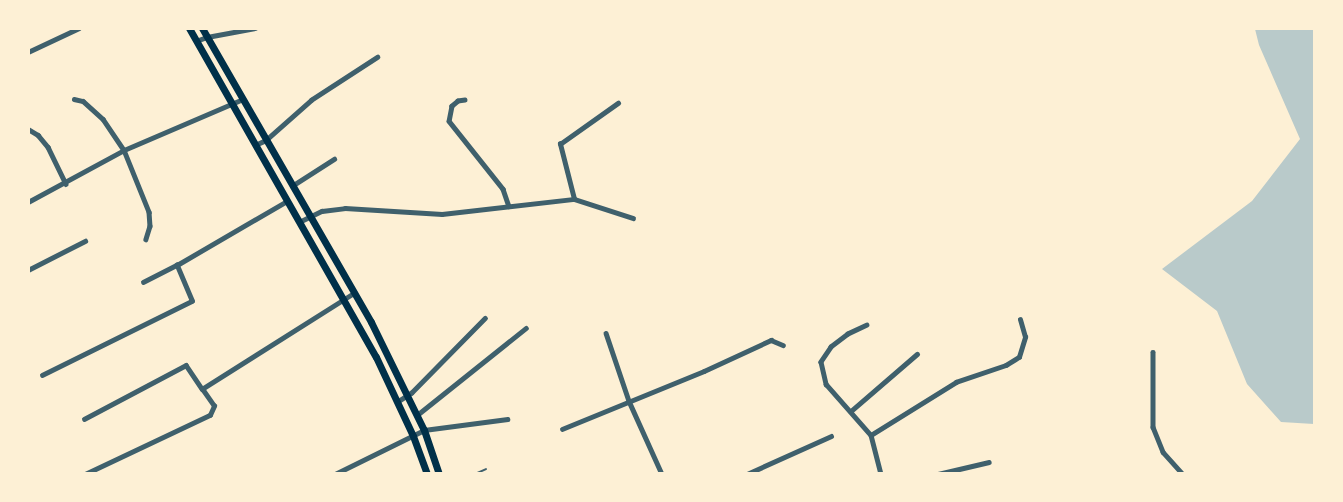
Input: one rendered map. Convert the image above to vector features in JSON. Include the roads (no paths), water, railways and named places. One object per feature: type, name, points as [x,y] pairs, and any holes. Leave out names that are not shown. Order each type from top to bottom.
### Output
[{"type":"main road","points":[[189,28],[343,300],[414,436],[427,474]]},
{"type":"main road","points":[[202,28],[371,322],[424,430],[439,474]]},
{"type":"main road","points":[[329,274],[340,268]]},
{"type":"street","points":[[28,52],[79,28]]},
{"type":"street","points":[[196,41],[255,28]]},
{"type":"street","points":[[255,145],[266,140],[311,100],[377,57]]},
{"type":"street","points":[[74,99],[83,101],[103,119],[124,150],[149,212],[150,226],[146,239]]},
{"type":"street","points":[[28,202],[66,184],[124,150],[243,99]]},
{"type":"street","points":[[465,100],[458,101],[452,106],[448,121],[503,189],[509,206]]},
{"type":"street","points":[[574,199],[560,144],[618,103]]},
{"type":"street","points":[[28,129],[38,135],[48,147],[66,184]]},
{"type":"street","points":[[292,186],[334,159]]},
{"type":"street","points":[[299,222],[322,210],[345,208],[442,214],[574,199],[633,218]]},
{"type":"street","points":[[143,282],[177,265],[287,201]]},
{"type":"street","points":[[28,270],[85,241]]},
{"type":"street","points":[[42,375],[192,300],[177,265]]},
{"type":"street","points":[[202,389],[354,293]]},
{"type":"street","points":[[397,402],[407,395],[485,318]]},
{"type":"street","points":[[871,435],[956,382],[1006,365],[1019,357],[1025,337],[1020,320]]},
{"type":"street","points":[[867,325],[831,347],[820,362],[826,384],[871,435],[881,474]]},
{"type":"street","points":[[417,415],[526,328]]},
{"type":"street","points":[[606,333],[629,401],[662,474]]},
{"type":"street","points":[[562,429],[771,340],[783,345]]},
{"type":"street","points":[[1153,352],[1153,427],[1163,452],[1184,474]]},
{"type":"street","points":[[851,411],[917,354]]},
{"type":"street","points":[[84,419],[186,365],[214,406],[210,415],[85,474]]},
{"type":"street","points":[[335,474],[424,430],[507,418]]},
{"type":"street","points":[[747,474],[831,436]]},
{"type":"street","points":[[938,474],[989,462]]},
{"type":"lane","points":[[475,474],[486,469]]}]
